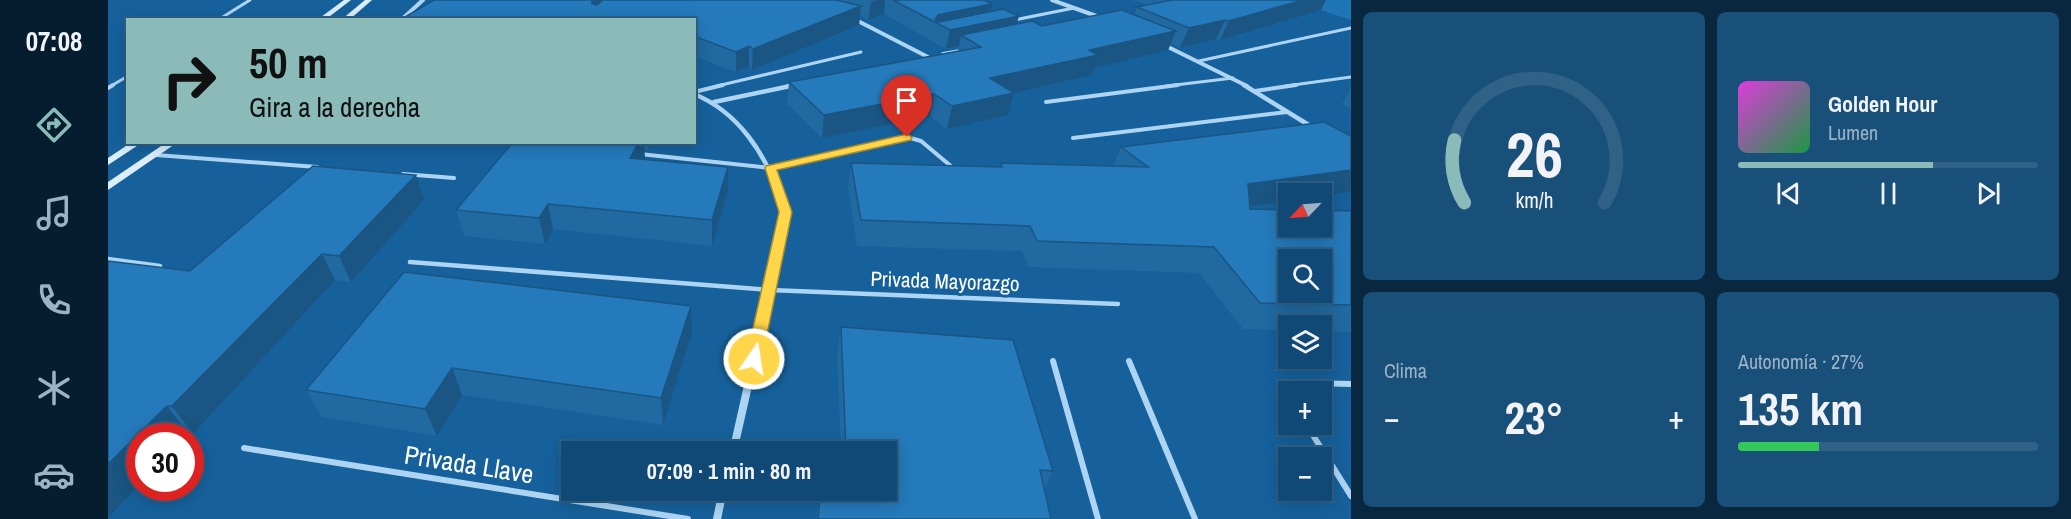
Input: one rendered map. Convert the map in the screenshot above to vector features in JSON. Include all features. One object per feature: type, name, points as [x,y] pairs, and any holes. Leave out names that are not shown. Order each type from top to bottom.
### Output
[{"type":"main road","points":[[323,18],[348,0]]},
{"type":"main road","points":[[346,18],[369,0]]},
{"type":"main road","points":[[108,162],[136,144]]},
{"type":"main road","points":[[108,187],[171,144]]},
{"type":"main road","points":[[121,154],[156,155]]},
{"type":"street","points":[[403,18],[423,0]]},
{"type":"street","points":[[1052,0],[1107,20],[1096,22]]},
{"type":"street","points":[[847,17],[859,20],[928,57]]},
{"type":"street","points":[[1158,43],[1233,78],[1315,129]]},
{"type":"street","points":[[916,60],[973,48]]},
{"type":"street","points":[[714,102],[804,83]]},
{"type":"street","points":[[696,94],[714,102],[743,128],[770,168],[785,212],[770,290],[735,441]]},
{"type":"street","points":[[717,519],[721,501]]},
{"type":"lane","points":[[221,18],[249,0]]},
{"type":"lane","points":[[1004,22],[1074,8]]},
{"type":"lane","points":[[1199,61],[1351,28]]},
{"type":"lane","points":[[696,93],[861,52]]},
{"type":"lane","points":[[108,88],[126,77]]},
{"type":"lane","points":[[1255,91],[1351,77]]},
{"type":"lane","points":[[1046,102],[1233,78]]},
{"type":"lane","points":[[1073,138],[1288,112]]},
{"type":"lane","points":[[631,153],[770,168],[907,137],[925,142],[944,164],[961,169]]},
{"type":"lane","points":[[156,155],[328,168]]},
{"type":"lane","points":[[397,174],[454,178]]},
{"type":"lane","points":[[108,259],[160,267]]},
{"type":"lane","name":"Privada Mayorazgo","points":[[410,262],[770,290],[1118,304]]},
{"type":"lane","points":[[1053,361],[1098,519]]},
{"type":"lane","points":[[1129,361],[1196,519]]},
{"type":"lane","points":[[1332,383],[1351,384]]},
{"type":"lane","points":[[1313,435],[1351,496]]},
{"type":"lane","name":"Privada Llave","points":[[244,448],[688,519]]},
{"type":"shaded area","points":[[1290,0],[1351,0],[1351,20]]},
{"type":"building","points":[[434,0],[592,0],[592,4],[597,5],[603,0],[836,0],[861,6],[753,49],[749,46],[736,52],[696,37],[696,18],[403,18]]},
{"type":"building","points":[[893,0],[984,0],[992,4],[938,15],[935,20],[939,22],[1003,9],[1019,16],[950,30]]},
{"type":"building","points":[[1172,0],[1303,0],[1229,21],[1189,28],[1137,7]]},
{"type":"building","points":[[1122,10],[1176,31],[1089,50],[1098,55],[990,78],[1014,93],[952,106],[934,94],[824,115],[789,82],[981,47],[961,35],[1032,21],[1042,26]]},
{"type":"building","points":[[1324,122],[1351,136],[1351,170],[1248,184],[1250,209],[1278,210],[1278,237],[1332,237],[1332,210],[1351,211],[1351,305],[1260,303],[1214,247],[1037,241],[1030,226],[861,220],[851,163],[1002,167],[1000,163],[1148,167],[1121,147]]},
{"type":"building","points":[[511,144],[638,144],[630,158],[728,167],[712,220],[548,204],[539,218],[456,210]]},
{"type":"building","points":[[313,166],[416,175],[339,256],[322,254],[172,406],[167,406],[150,423],[126,423],[126,446],[108,464],[108,261],[190,271]]},
{"type":"building","points":[[404,272],[691,306],[661,398],[452,368],[425,409],[306,390]]},
{"type":"building","points":[[841,327],[1013,340],[1053,471],[1040,470],[1051,519],[818,519],[819,501],[897,501],[897,441],[846,441]]},
{"type":"route","points":[[754,359],[785,212],[770,168],[907,137]]}]
